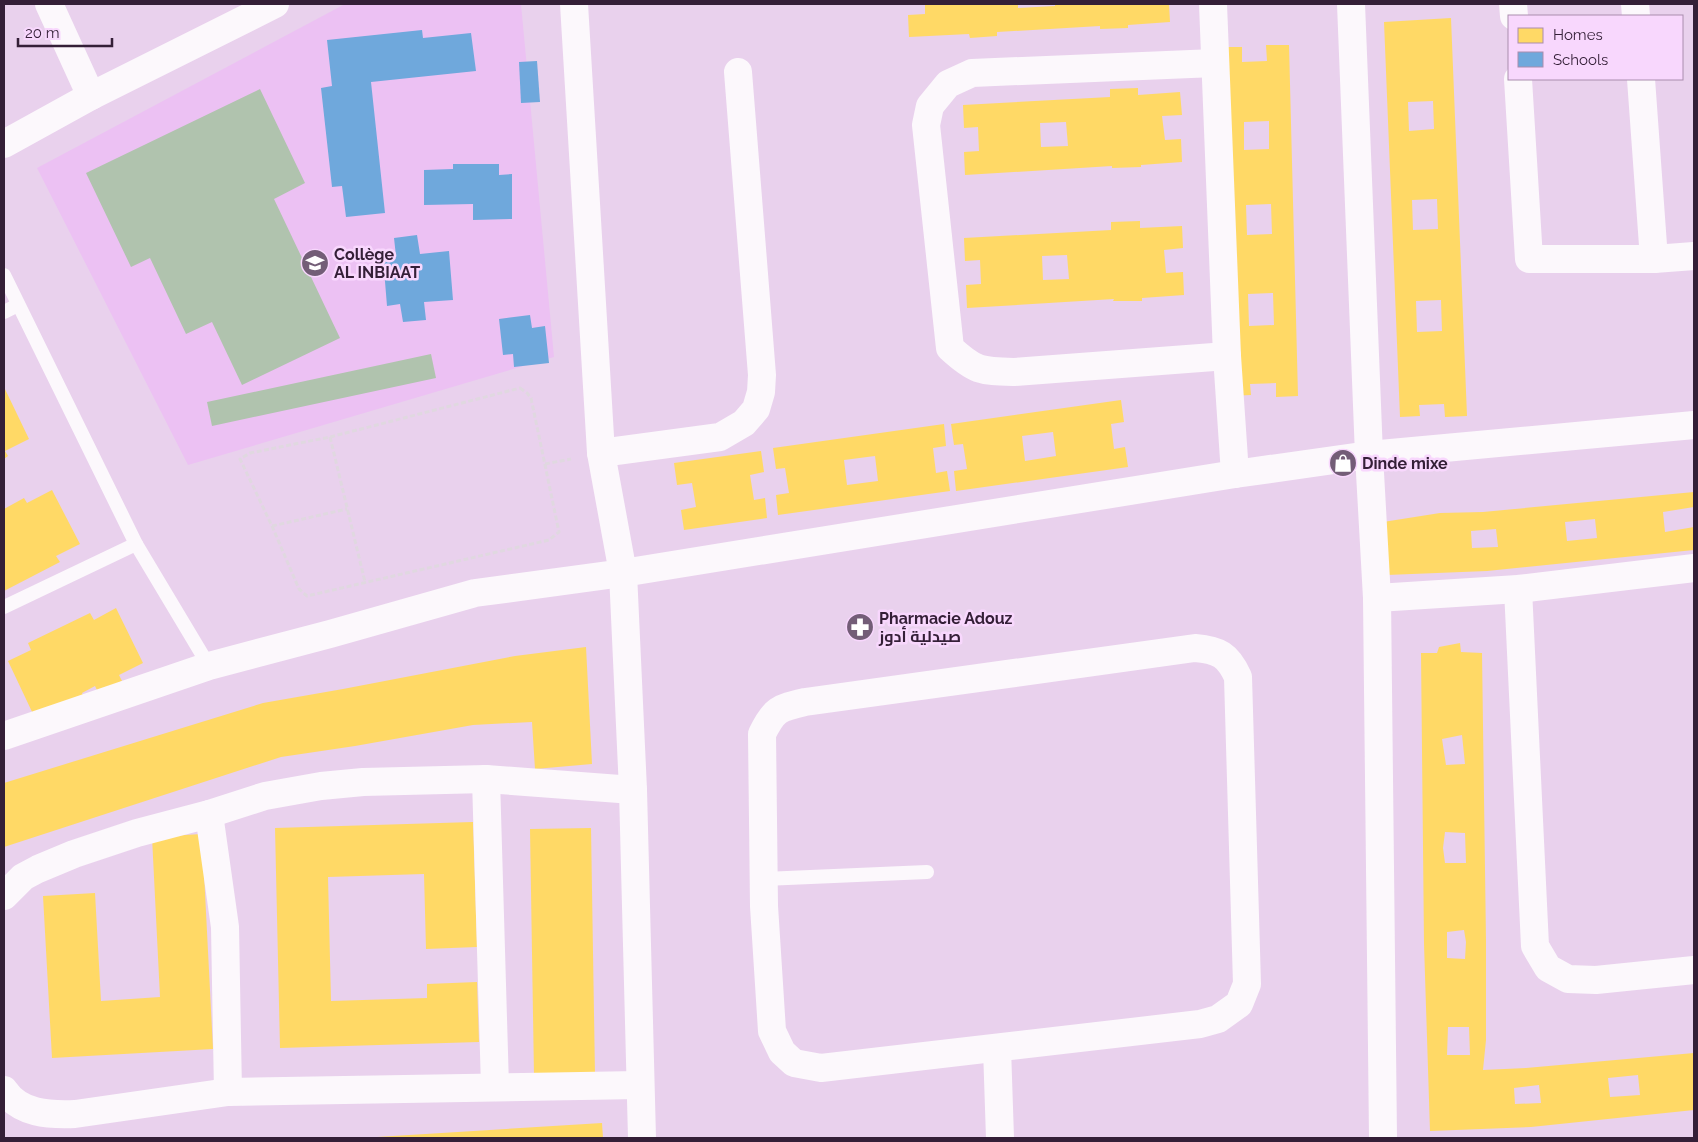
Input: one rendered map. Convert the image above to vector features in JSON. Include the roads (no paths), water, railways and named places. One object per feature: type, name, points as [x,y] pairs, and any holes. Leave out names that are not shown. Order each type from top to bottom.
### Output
[{"type":"street","points":[[48,4],[91,96]]},
{"type":"street","points":[[4,144],[91,96],[275,4]]},
{"type":"street","points":[[574,4],[600,453],[623,573],[634,790],[642,1138]]},
{"type":"street","points":[[1213,4],[1227,356],[1235,474]]},
{"type":"street","points":[[1351,4],[1369,456],[1377,598],[1383,1138]]},
{"type":"street","points":[[1215,63],[972,73],[948,84],[930,106],[926,124],[950,348],[967,364],[986,372],[1014,372],[1227,356]]},
{"type":"street","points":[[600,453],[720,437],[744,422],[756,409],[761,392],[762,375],[738,72]]},
{"type":"street","points":[[1518,80],[1529,259],[1654,259],[1694,256]]},
{"type":"street","points":[[1641,80],[1654,259]]},
{"type":"street","points":[[4,736],[209,666],[476,593],[623,573],[1235,474],[1369,456],[1694,425]]},
{"type":"street","points":[[1377,598],[1518,589],[1694,568]]},
{"type":"street","points":[[1518,589],[1535,946],[1548,968],[1568,979],[1596,980],[1694,970]]},
{"type":"street","points":[[1195,648],[1223,654],[1233,666],[1238,677],[1247,984],[1239,1004],[1218,1019],[1200,1024],[997,1048],[821,1068],[794,1063],[782,1052],[772,1032],[764,906],[762,734],[770,718],[782,707],[805,702],[1195,648]]},
{"type":"street","points":[[4,896],[23,877],[74,854],[137,833],[209,814],[265,796],[321,786],[363,782],[486,779],[634,790]]},
{"type":"street","points":[[486,779],[495,1087]]},
{"type":"street","points":[[209,814],[225,926],[228,1092]]},
{"type":"street","points":[[997,1048],[1000,1138]]},
{"type":"street","points":[[4,1090],[9,1098],[21,1106],[39,1114],[54,1115],[75,1114],[228,1092],[640,1085]]},
{"type":"lane","points":[[4,275],[136,544],[209,666]]},
{"type":"lane","points":[[4,312],[18,305]]},
{"type":"lane","points":[[4,607],[136,544]]},
{"type":"lane","points":[[764,879],[927,872]]},
{"type":"place","name":"Collège AL INBIAAT","points":[[315,263]]},
{"type":"place","name":"Dinde mixe","points":[[1343,463]]},
{"type":"place","name":"Pharmacie Adouz صيدلية أدوز","points":[[860,627]]}]
